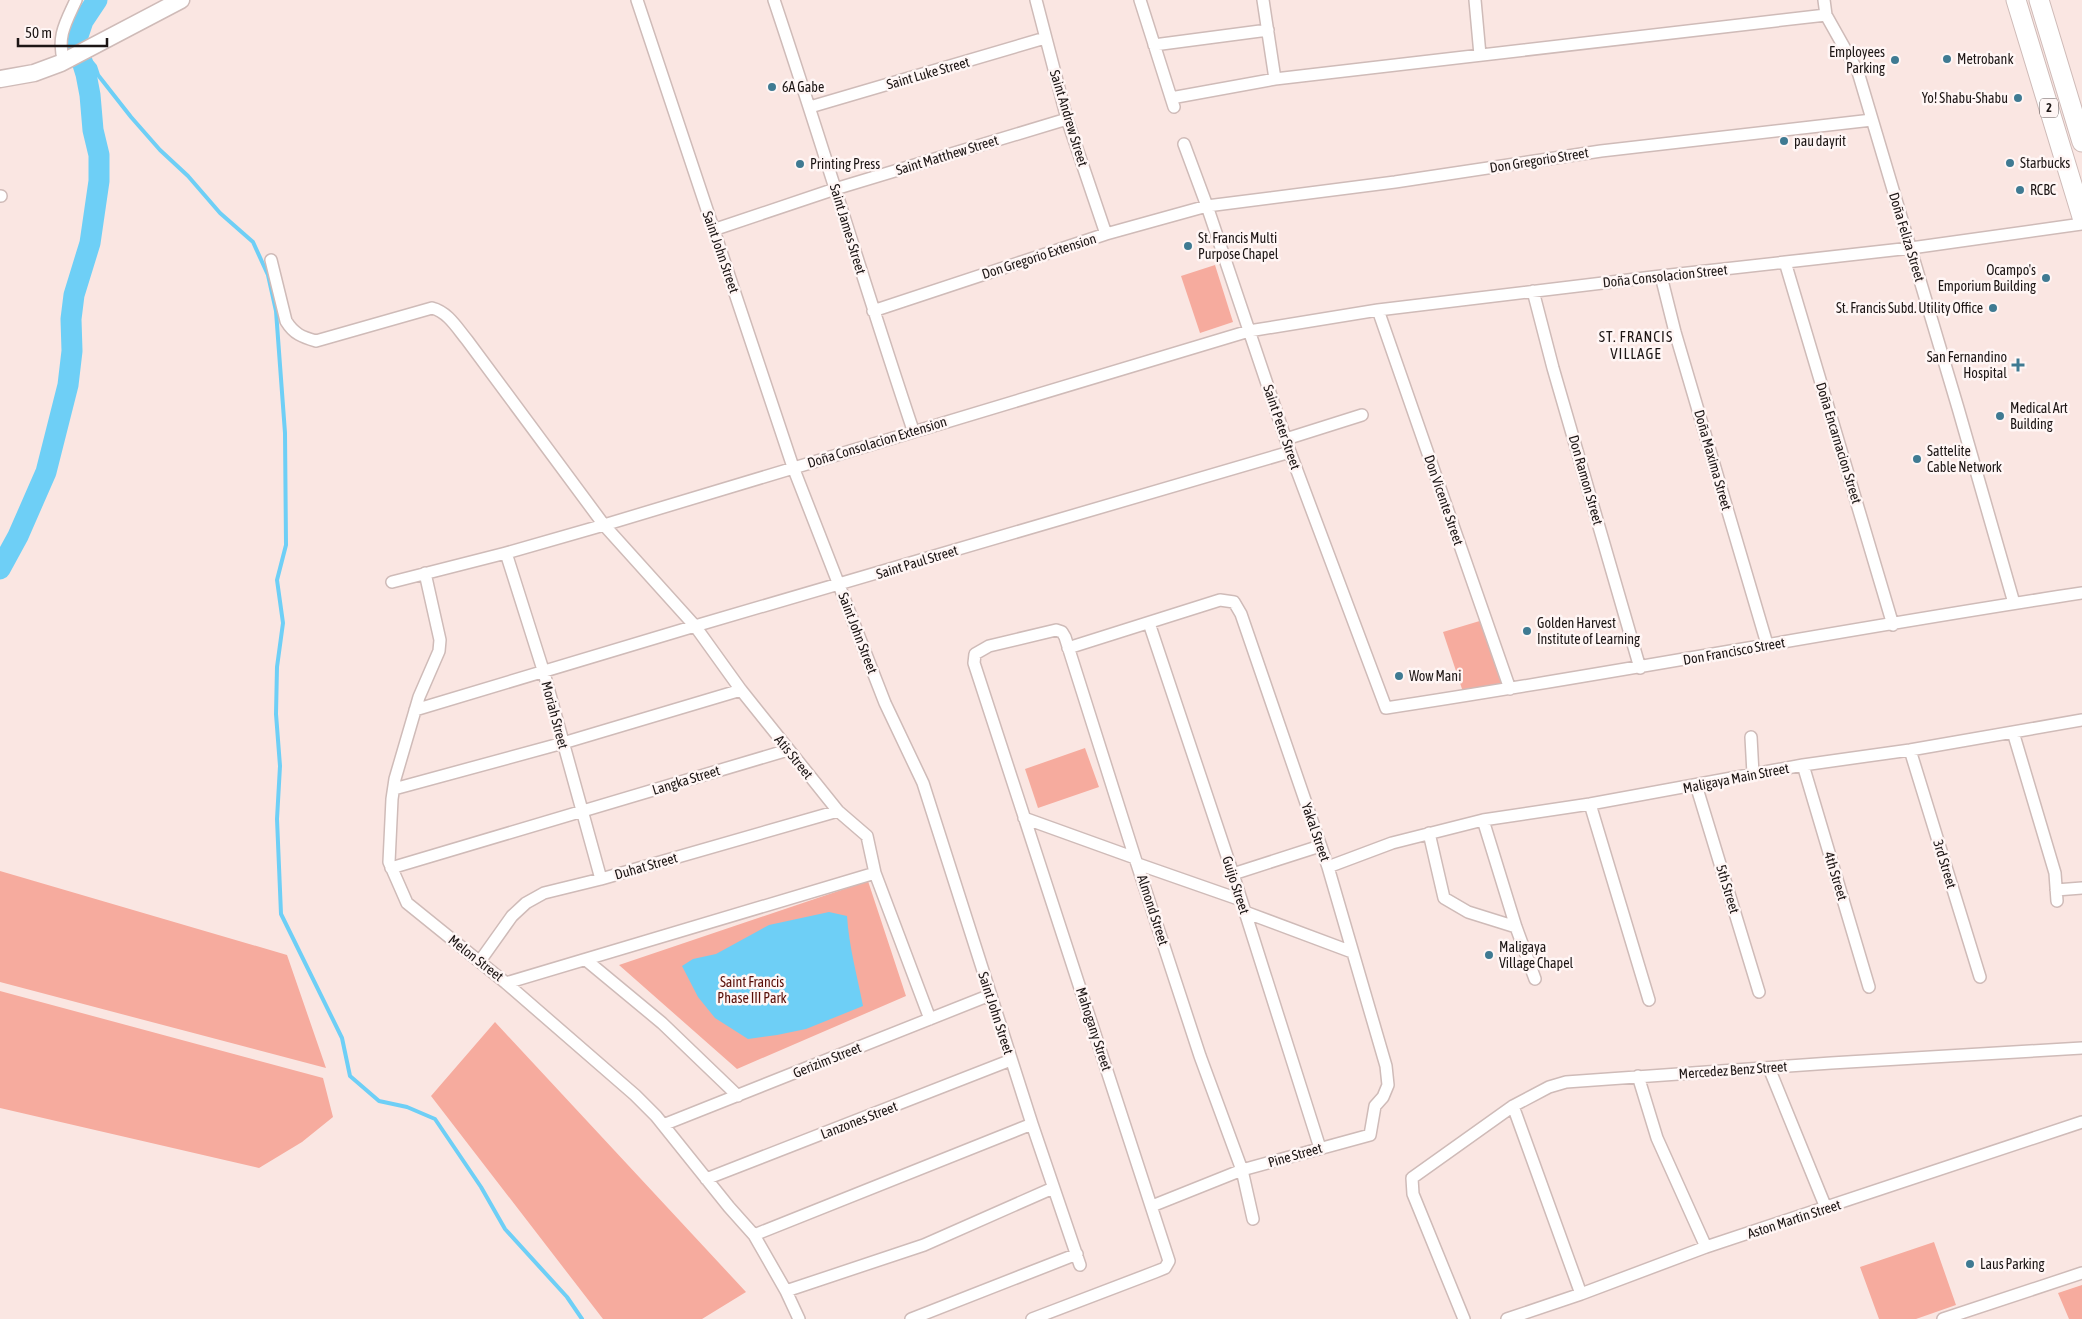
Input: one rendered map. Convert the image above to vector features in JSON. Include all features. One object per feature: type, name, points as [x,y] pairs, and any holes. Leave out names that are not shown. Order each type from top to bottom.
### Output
[{"type":"highway","name":"2","points":[[2016,0],[2082,217]]},
{"type":"highway","name":"2","points":[[2039,0],[2082,142]]},
{"type":"main road","points":[[0,79],[34,72],[66,61],[181,0]]},
{"type":"street","points":[[66,61],[60,50],[60,41],[76,0]]},
{"type":"street","name":"Saint John Street","points":[[637,0],[793,467],[885,703],[923,783],[1011,1060],[1078,1259],[911,1319]]},
{"type":"street","name":"Saint James Street","points":[[774,0],[913,430]]},
{"type":"street","name":"Saint Andrew Street","points":[[1036,0],[1068,119],[1106,234]]},
{"type":"street","points":[[1140,0],[1172,103],[1275,79],[1826,15],[1824,0]]},
{"type":"street","points":[[1263,0],[1275,79]]},
{"type":"street","points":[[1475,0],[1480,55]]},
{"type":"street","name":"Doña Feliza Street","points":[[1826,15],[1858,72],[2014,603]]},
{"type":"street","points":[[1154,45],[1268,30]]},
{"type":"street","name":"Saint Luke Street","points":[[810,107],[1045,38]]},
{"type":"street","name":"Saint Matthew Street","points":[[713,230],[835,189],[1068,119]]},
{"type":"street","name":"Don Gregorio Street","points":[[1207,206],[1395,182],[1601,151],[1872,120]]},
{"type":"street","name":"Saint Peter Street","points":[[1184,144],[1207,206],[1290,452],[1386,708]]},
{"type":"street","name":"Don Gregorio Extension","points":[[873,311],[1106,234],[1207,206]]},
{"type":"street","name":"Doña Consolacion Street","points":[[1249,331],[1378,310],[1911,248],[2082,224]]},
{"type":"street","name":"Atis Street","points":[[271,260],[286,321],[291,330],[300,337],[316,341],[432,308],[442,310],[467,340],[604,525],[696,626],[740,690],[838,811],[867,836],[875,873],[930,1019]]},
{"type":"street","name":"Doña Encarnacion Street","points":[[1785,262],[1893,624]]},
{"type":"street","name":"Doña Maxima Street","points":[[1661,276],[1675,332],[1767,644]]},
{"type":"street","name":"Don Ramon Street","points":[[1533,291],[1556,378],[1640,668]]},
{"type":"street","name":"Don Vicente Street","points":[[1378,310],[1510,689]]},
{"type":"street","name":"Doña Consolacion Extension","points":[[392,582],[506,553],[604,525],[913,430],[1249,331]]},
{"type":"street","points":[[1286,440],[1362,415]]},
{"type":"street","name":"Saint Paul Street","points":[[415,710],[1290,452]]},
{"type":"street","name":"Moriah Street","points":[[506,553],[544,673],[601,879]]},
{"type":"street","name":"Melon Street","points":[[425,573],[440,640],[439,651],[415,710],[394,789],[389,862],[407,903],[506,983],[875,873]]},
{"type":"street","name":"Don Francisco Street","points":[[1386,708],[1640,668],[1767,644],[2082,593]]},
{"type":"street","name":"Yakal Street","points":[[1149,623],[1220,600],[1234,602],[1241,614],[1328,867],[1386,1066]]},
{"type":"street","points":[[1068,648],[1149,623]]},
{"type":"street","name":"Guijo Street","points":[[1149,623],[1233,874],[1320,1148]]},
{"type":"street","name":"Almond Street","points":[[975,654],[989,646],[1056,630],[1062,632],[1065,637],[1200,1056],[1242,1170],[1253,1220]]},
{"type":"street","name":"Mahogany Street","points":[[975,654],[974,663],[1169,1261],[1165,1268],[1032,1319]]},
{"type":"street","points":[[394,789],[562,743],[740,690]]},
{"type":"street","name":"Maligaya Main Street","points":[[1328,867],[1392,843],[1484,820],[1590,804],[1753,774],[1910,750],[2082,720]]},
{"type":"street","points":[[2013,732],[2055,873],[2057,895],[2082,888]]},
{"type":"street","points":[[1750,737],[1753,774]]},
{"type":"street","name":"Langka Street","points":[[391,868],[788,750]]},
{"type":"street","name":"3rd Street","points":[[1910,750],[1980,978]]},
{"type":"street","name":"4th Street","points":[[1802,766],[1869,987]]},
{"type":"street","name":"5th Street","points":[[1696,786],[1759,992]]},
{"type":"street","points":[[1590,804],[1649,1000]]},
{"type":"street","name":"Duhat Street","points":[[480,961],[512,916],[526,903],[544,893],[601,879],[838,811]]},
{"type":"street","points":[[1024,818],[1241,900]]},
{"type":"street","points":[[1484,820],[1516,927],[1536,979]]},
{"type":"street","points":[[1430,833],[1444,898],[1468,912],[1516,927]]},
{"type":"street","points":[[1233,874],[1320,846]]},
{"type":"street","points":[[1245,912],[1352,952]]},
{"type":"street","points":[[586,960],[662,1023],[738,1096]]},
{"type":"street","points":[[506,983],[635,1095],[663,1125],[706,1179],[754,1234],[786,1291],[799,1319]]},
{"type":"street","name":"Gerizim Street","points":[[663,1125],[990,995]]},
{"type":"street","name":"Mercedez Benz Street","points":[[1464,1319],[1413,1194],[1412,1178],[1514,1106],[1549,1087],[1566,1082],[1638,1076],[2082,1048]]},
{"type":"street","name":"Lanzones Street","points":[[706,1179],[1011,1060]]},
{"type":"street","name":"Pine Street","points":[[1152,1206],[1242,1170],[1370,1135],[1375,1106],[1383,1097],[1388,1085],[1386,1066]]},
{"type":"street","points":[[1769,1068],[1826,1208]]},
{"type":"street","points":[[1638,1076],[1657,1138],[1706,1248]]},
{"type":"street","points":[[1514,1106],[1581,1294]]},
{"type":"street","name":"Aston Martin Street","points":[[1506,1319],[1581,1294],[1706,1248],[2082,1122]]},
{"type":"street","points":[[754,1234],[1032,1124]]},
{"type":"street","points":[[786,1291],[924,1245],[1053,1188]]},
{"type":"street","points":[[1943,1319],[2082,1273]]},
{"type":"green space","points":[[1215,265],[1233,322],[1200,333],[1181,276]]},
{"type":"green space","points":[[1483,620],[1507,688],[1464,695],[1443,632]]},
{"type":"green space","points":[[1085,748],[1099,787],[1038,808],[1025,769]]},
{"type":"green space","points":[[0,871],[287,955],[326,1068],[0,982]]},
{"type":"green space","name":"Saint Francis Phase III Park","points":[[868,881],[906,996],[737,1069],[619,965]]},
{"type":"green space","points":[[0,991],[323,1078],[333,1117],[302,1142],[259,1168],[0,1108]]},
{"type":"green space","points":[[495,1022],[746,1292],[702,1319],[603,1319],[431,1096]]},
{"type":"green space","points":[[1934,1242],[1956,1305],[1916,1319],[1879,1319],[1860,1267]]},
{"type":"green space","points":[[2082,1285],[2082,1319],[2069,1319],[2058,1293]]},
{"type":"water","points":[[829,912],[847,916],[851,950],[863,1006],[806,1029],[748,1039],[715,1018],[698,997],[682,966],[693,959],[716,954],[769,925]]},
{"type":"waterway","points":[[0,569],[18,536],[46,472],[68,385],[72,351],[71,319],[74,295],[90,243],[99,181],[99,155],[93,130],[90,95],[76,42],[83,21],[97,0]]},
{"type":"waterway","points":[[85,54],[95,66],[98,75],[160,150],[188,176],[220,213],[253,242],[268,275],[276,311],[285,433],[286,545],[277,580],[283,623],[277,667],[276,714],[280,766],[277,819],[281,914],[342,1038],[350,1076],[379,1101],[407,1107],[435,1119],[481,1187],[505,1229],[567,1297],[582,1319]]},
{"type":"place","name":"Metrobank","points":[[1947,59]]},
{"type":"place","name":"Employees Parking","points":[[1895,60]]},
{"type":"place","name":"6A Gabe","points":[[772,87]]},
{"type":"place","name":"Yo! Shabu-Shabu","points":[[2018,98]]},
{"type":"place","name":"pau dayrit","points":[[1784,141]]},
{"type":"place","name":"Starbucks","points":[[2010,163]]},
{"type":"place","name":"Printing Press","points":[[800,164]]},
{"type":"place","name":"RCBC","points":[[2020,190]]},
{"type":"place","name":"St. Francis Multi Purpose Chapel","points":[[1188,246]]},
{"type":"place","name":"Ocampo's Emporium Building","points":[[2046,278]]},
{"type":"place","name":"St. Francis Subd. Utility Office","points":[[1993,308]]},
{"type":"place","name":"San Fernandino Hospital","points":[[2018,365]]},
{"type":"place","name":"Medical Art Building","points":[[2000,416]]},
{"type":"place","name":"Sattelite Cable Network","points":[[1917,459]]},
{"type":"place","name":"Golden Harvest Institute of Learning","points":[[1527,631]]},
{"type":"place","name":"Wow Mani","points":[[1399,676]]},
{"type":"place","name":"Maligaya Village Chapel","points":[[1489,955]]},
{"type":"place","name":"Laus Parking","points":[[1970,1264]]},
{"type":"district","name":"ST. FRANCIS VILLAGE","points":[[1636,346]]}]
